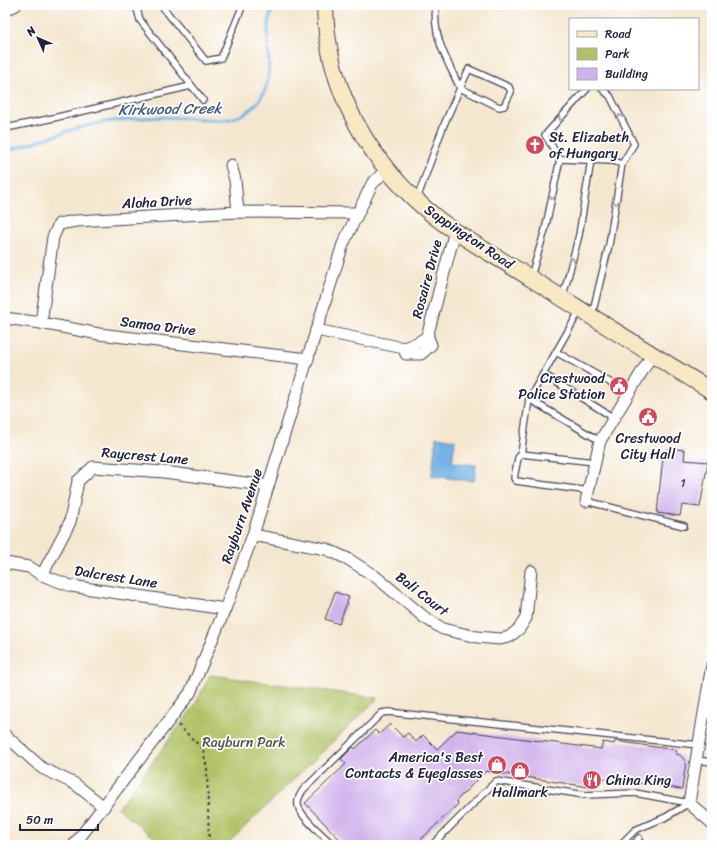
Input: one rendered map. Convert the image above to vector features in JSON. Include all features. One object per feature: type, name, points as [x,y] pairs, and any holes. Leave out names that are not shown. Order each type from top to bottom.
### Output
[{"type":"main road","name":"Sappington Road","points":[[325,5],[325,31],[341,91],[359,130],[386,170],[416,201],[455,231],[712,391]]},
{"type":"street","points":[[5,10],[16,5]]},
{"type":"street","points":[[231,165],[235,180],[238,212]]},
{"type":"street","name":"Rayburn Avenue","points":[[74,845],[190,694],[225,609],[253,535],[344,244],[357,213],[372,184],[386,170]]},
{"type":"street","name":"Aloha Drive","points":[[40,323],[53,237],[59,224],[76,221],[238,212],[357,213]]},
{"type":"street","name":"Rosaire Drive","points":[[316,330],[404,348],[417,343],[427,335],[455,231]]},
{"type":"street","name":"Samoa Drive","points":[[5,318],[99,334],[308,359]]},
{"type":"street","points":[[587,496],[600,441],[652,355]]},
{"type":"street","name":"Raycrest Lane","points":[[42,575],[70,522],[78,481],[93,467],[164,472],[268,486]]},
{"type":"street","name":"Bali Court","points":[[253,535],[326,548],[343,556],[376,577],[424,617],[443,629],[477,637],[500,639],[509,637],[518,629],[526,618],[531,571]]},
{"type":"street","name":"Dalcrest Lane","points":[[5,563],[29,567],[42,575],[71,586],[225,609]]},
{"type":"street","points":[[711,672],[689,803],[712,823]]},
{"type":"street","points":[[5,735],[42,768],[75,784],[104,807]]},
{"type":"lane","points":[[136,5],[140,20],[202,100]]},
{"type":"lane","points":[[161,5],[206,61],[221,58],[243,5]]},
{"type":"lane","points":[[416,201],[443,127],[460,88],[469,69],[509,87],[511,92],[504,106],[499,107],[460,88],[438,44],[434,19],[436,5]]},
{"type":"lane","points":[[5,124],[11,126],[49,119],[191,86]]},
{"type":"lane","points":[[531,278],[545,230],[560,159],[545,135],[586,90]]},
{"type":"lane","points":[[603,90],[610,96],[634,144],[622,164],[609,245],[586,313],[556,352],[529,399],[521,454],[518,458],[514,478],[516,481],[587,496],[684,526]]},
{"type":"lane","points":[[560,159],[613,161],[622,164]]},
{"type":"lane","points":[[562,298],[579,235],[591,160]]},
{"type":"lane","points":[[556,352],[629,393]]},
{"type":"lane","points":[[544,374],[614,418]]},
{"type":"lane","points":[[529,399],[600,441]]},
{"type":"lane","points":[[521,454],[595,462]]},
{"type":"lane","points":[[333,845],[301,813],[298,805],[298,797],[303,790],[382,713],[388,712],[699,746]]},
{"type":"lane","points":[[696,760],[712,762]]},
{"type":"lane","points":[[432,845],[496,781],[585,795],[636,793],[689,803]]},
{"type":"lane","points":[[620,845],[635,830],[666,818],[689,803]]},
{"type":"lane","points":[[633,845],[640,838]]},
{"type":"path","points":[[170,720],[184,730],[203,749],[207,769],[210,845]]},
{"type":"green space","name":"Rayburn Park","points":[[210,675],[378,698],[226,845],[163,845],[118,808],[195,705]]},
{"type":"water","points":[[436,437],[455,440],[452,462],[476,465],[474,481],[432,476]]},
{"type":"building","points":[[668,448],[685,450],[684,460],[708,462],[700,507],[682,505],[680,516],[657,513],[663,457],[667,457]]},
{"type":"building","points":[[335,592],[349,597],[339,624],[325,619]]},
{"type":"building","points":[[390,724],[403,737],[408,733],[416,742],[423,735],[437,749],[457,730],[601,749],[603,742],[614,744],[615,741],[676,750],[676,754],[680,755],[686,762],[682,789],[598,778],[589,787],[486,771],[456,801],[458,804],[415,845],[345,845],[305,803],[346,764],[341,759],[353,747],[355,749],[375,730],[379,734]]},
{"type":"waterway","name":"Kirkwood Creek","points":[[5,151],[99,123],[159,117],[225,120],[242,115],[256,104],[265,89],[269,66],[268,29],[274,5]]},
{"type":"place","name":"St. Elizabeth of Hungary","points":[[535,145]]},
{"type":"place","name":"Crestwood Police Station","points":[[619,386]]},
{"type":"place","name":"Crestwood City Hall","points":[[648,417]]},
{"type":"place","name":"America's Best Contacts & Eyeglasses","points":[[497,765]]},
{"type":"place","name":"Hallmark","points":[[520,771]]},
{"type":"place","name":"China King","points":[[592,780]]}]
